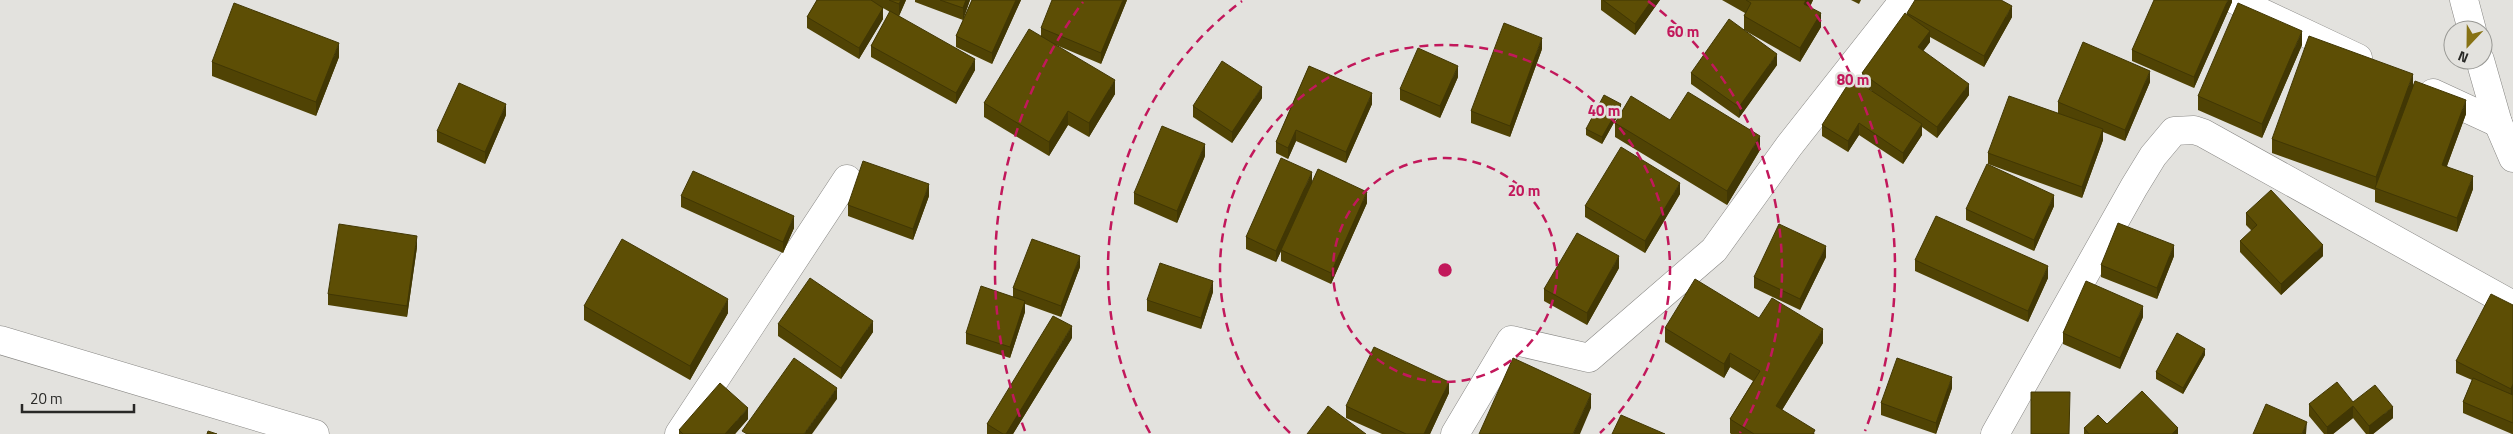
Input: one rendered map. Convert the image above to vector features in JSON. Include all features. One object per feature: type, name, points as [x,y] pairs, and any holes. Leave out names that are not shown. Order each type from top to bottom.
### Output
[{"type":"street","points":[[1455,434],[1511,340],[1589,358],[1714,250],[1789,146],[1904,0]]},
{"type":"street","points":[[2235,0],[2380,68]]},
{"type":"street","points":[[2464,0],[2469,20]]},
{"type":"street","points":[[2483,70],[2498,123],[2513,158]]},
{"type":"street","points":[[2407,81],[2498,123]]},
{"type":"street","points":[[1995,434],[2143,172],[2163,142],[2174,131],[2194,130],[2203,133],[2513,305]]},
{"type":"street","points":[[679,434],[847,179]]},
{"type":"street","points":[[0,340],[315,434]]},
{"type":"building","points":[[817,0],[871,0],[883,8],[859,48],[807,17]]},
{"type":"building","points":[[889,0],[901,0],[899,4]]},
{"type":"building","points":[[940,0],[966,0],[963,8]]},
{"type":"building","points":[[972,0],[1016,0],[992,53],[956,36]]},
{"type":"building","points":[[1052,0],[1123,0],[1101,53],[1041,28]]},
{"type":"building","points":[[1603,0],[1652,0],[1635,24]]},
{"type":"building","points":[[1746,0],[1806,0],[1804,4],[1821,13],[1800,48],[1744,16],[1751,3]]},
{"type":"building","points":[[1915,0],[2001,0],[2012,6],[1984,56],[1907,13]]},
{"type":"building","points":[[2154,0],[2228,0],[2194,77],[2132,50]]},
{"type":"building","points":[[234,3],[339,43],[316,102],[212,62]]},
{"type":"building","points":[[2238,3],[2302,31],[2262,124],[2198,96]]},
{"type":"building","points":[[890,11],[975,59],[956,93],[871,46]]},
{"type":"building","points":[[1905,13],[1930,31],[1918,47],[1969,84],[1937,127],[1862,73]]},
{"type":"building","points":[[1729,19],[1777,54],[1739,107],[1691,73]]},
{"type":"building","points":[[1504,23],[1542,38],[1510,126],[1471,111]]},
{"type":"building","points":[[1029,29],[1115,80],[1089,123],[1068,111],[1049,142],[984,103]]},
{"type":"building","points":[[2309,36],[2413,74],[2376,177],[2272,139]]},
{"type":"building","points":[[2083,42],[2150,71],[2125,130],[2058,102]]},
{"type":"building","points":[[1418,48],[1458,66],[1440,106],[1400,89]]},
{"type":"building","points":[[1222,61],[1262,87],[1232,132],[1193,106]]},
{"type":"building","points":[[1309,66],[1372,93],[1346,152],[1296,130],[1288,148],[1276,142]]},
{"type":"building","points":[[1852,78],[1922,124],[1903,153],[1859,123],[1848,141],[1822,125]]},
{"type":"building","points":[[2415,81],[2466,100],[2442,165],[2473,176],[2457,218],[2375,188]]},
{"type":"building","points":[[459,83],[506,104],[485,152],[437,131]]},
{"type":"building","points":[[1688,92],[1760,136],[1727,191],[1615,123],[1631,96],[1670,120]]},
{"type":"building","points":[[1604,95],[1621,104],[1602,137],[1586,129]]},
{"type":"building","points":[[2009,96],[2103,129],[2082,187],[1988,153]]},
{"type":"building","points":[[1162,126],[1205,144],[1177,211],[1134,193]]},
{"type":"building","points":[[1621,147],[1680,183],[1645,241],[1585,206]]},
{"type":"building","points":[[1281,158],[1312,172],[1276,251],[1246,237]]},
{"type":"building","points":[[863,161],[929,184],[913,229],[848,205]]},
{"type":"building","points":[[1987,164],[2054,195],[2034,240],[1966,209]]},
{"type":"building","points":[[1318,169],[1367,192],[1331,273],[1281,250]]},
{"type":"building","points":[[693,171],[794,216],[783,242],[681,196]]},
{"type":"building","points":[[2271,190],[2323,245],[2281,284],[2240,241],[2257,225],[2246,213]]},
{"type":"building","points":[[1936,216],[2048,266],[2028,311],[1915,260]]},
{"type":"building","points":[[2118,223],[2174,245],[2157,288],[2101,265]]},
{"type":"building","points":[[339,224],[417,236],[407,306],[328,294]]},
{"type":"building","points":[[1779,224],[1826,246],[1800,299],[1754,277]]},
{"type":"building","points":[[1577,233],[1619,256],[1587,313],[1544,289]]},
{"type":"building","points":[[622,239],[728,299],[690,366],[584,306]]},
{"type":"building","points":[[1032,239],[1080,256],[1061,306],[1013,288]]},
{"type":"building","points":[[1160,263],[1213,281],[1201,318],[1147,300]]},
{"type":"building","points":[[810,278],[873,321],[841,368],[778,324]]},
{"type":"building","points":[[1695,279],[1759,318],[1772,298],[1823,329],[1776,406],[1815,430],[1813,434],[1754,434],[1730,419],[1760,371],[1730,353],[1724,364],[1665,328]]},
{"type":"building","points":[[2086,281],[2143,306],[2120,358],[2063,333]]},
{"type":"building","points":[[981,286],[1025,301],[1010,347],[966,333]]},
{"type":"building","points":[[2491,294],[2513,305],[2513,384],[2511,389],[2456,361]]},
{"type":"building","points":[[1053,316],[1072,326],[1006,434],[1003,434],[987,424]]},
{"type":"building","points":[[2177,333],[2205,349],[2183,388],[2156,372]]},
{"type":"building","points":[[1374,347],[1449,382],[1424,434],[1406,434],[1346,406]]},
{"type":"building","points":[[794,358],[837,388],[804,434],[747,434],[742,431]]},
{"type":"building","points":[[1513,358],[1591,394],[1573,434],[1479,434]]},
{"type":"building","points":[[1897,358],[1952,377],[1936,423],[1881,403]]},
{"type":"building","points":[[2473,378],[2513,395],[2513,423],[2463,402]]},
{"type":"building","points":[[2337,382],[2353,402],[2375,385],[2393,407],[2369,426],[2353,406],[2327,427],[2309,404]]},
{"type":"building","points":[[720,383],[748,408],[725,434],[683,434],[679,430]]},
{"type":"building","points":[[2142,391],[2178,428],[2172,434],[2089,434],[2084,428],[2098,415],[2107,424]]},
{"type":"building","points":[[2031,392],[2070,392],[2069,434],[2031,434]]},
{"type":"building","points":[[2266,404],[2307,422],[2302,434],[2253,434]]},
{"type":"building","points":[[1328,406],[1366,434],[1307,434]]},
{"type":"building","points":[[1621,415],[1665,434],[1612,434]]}]
